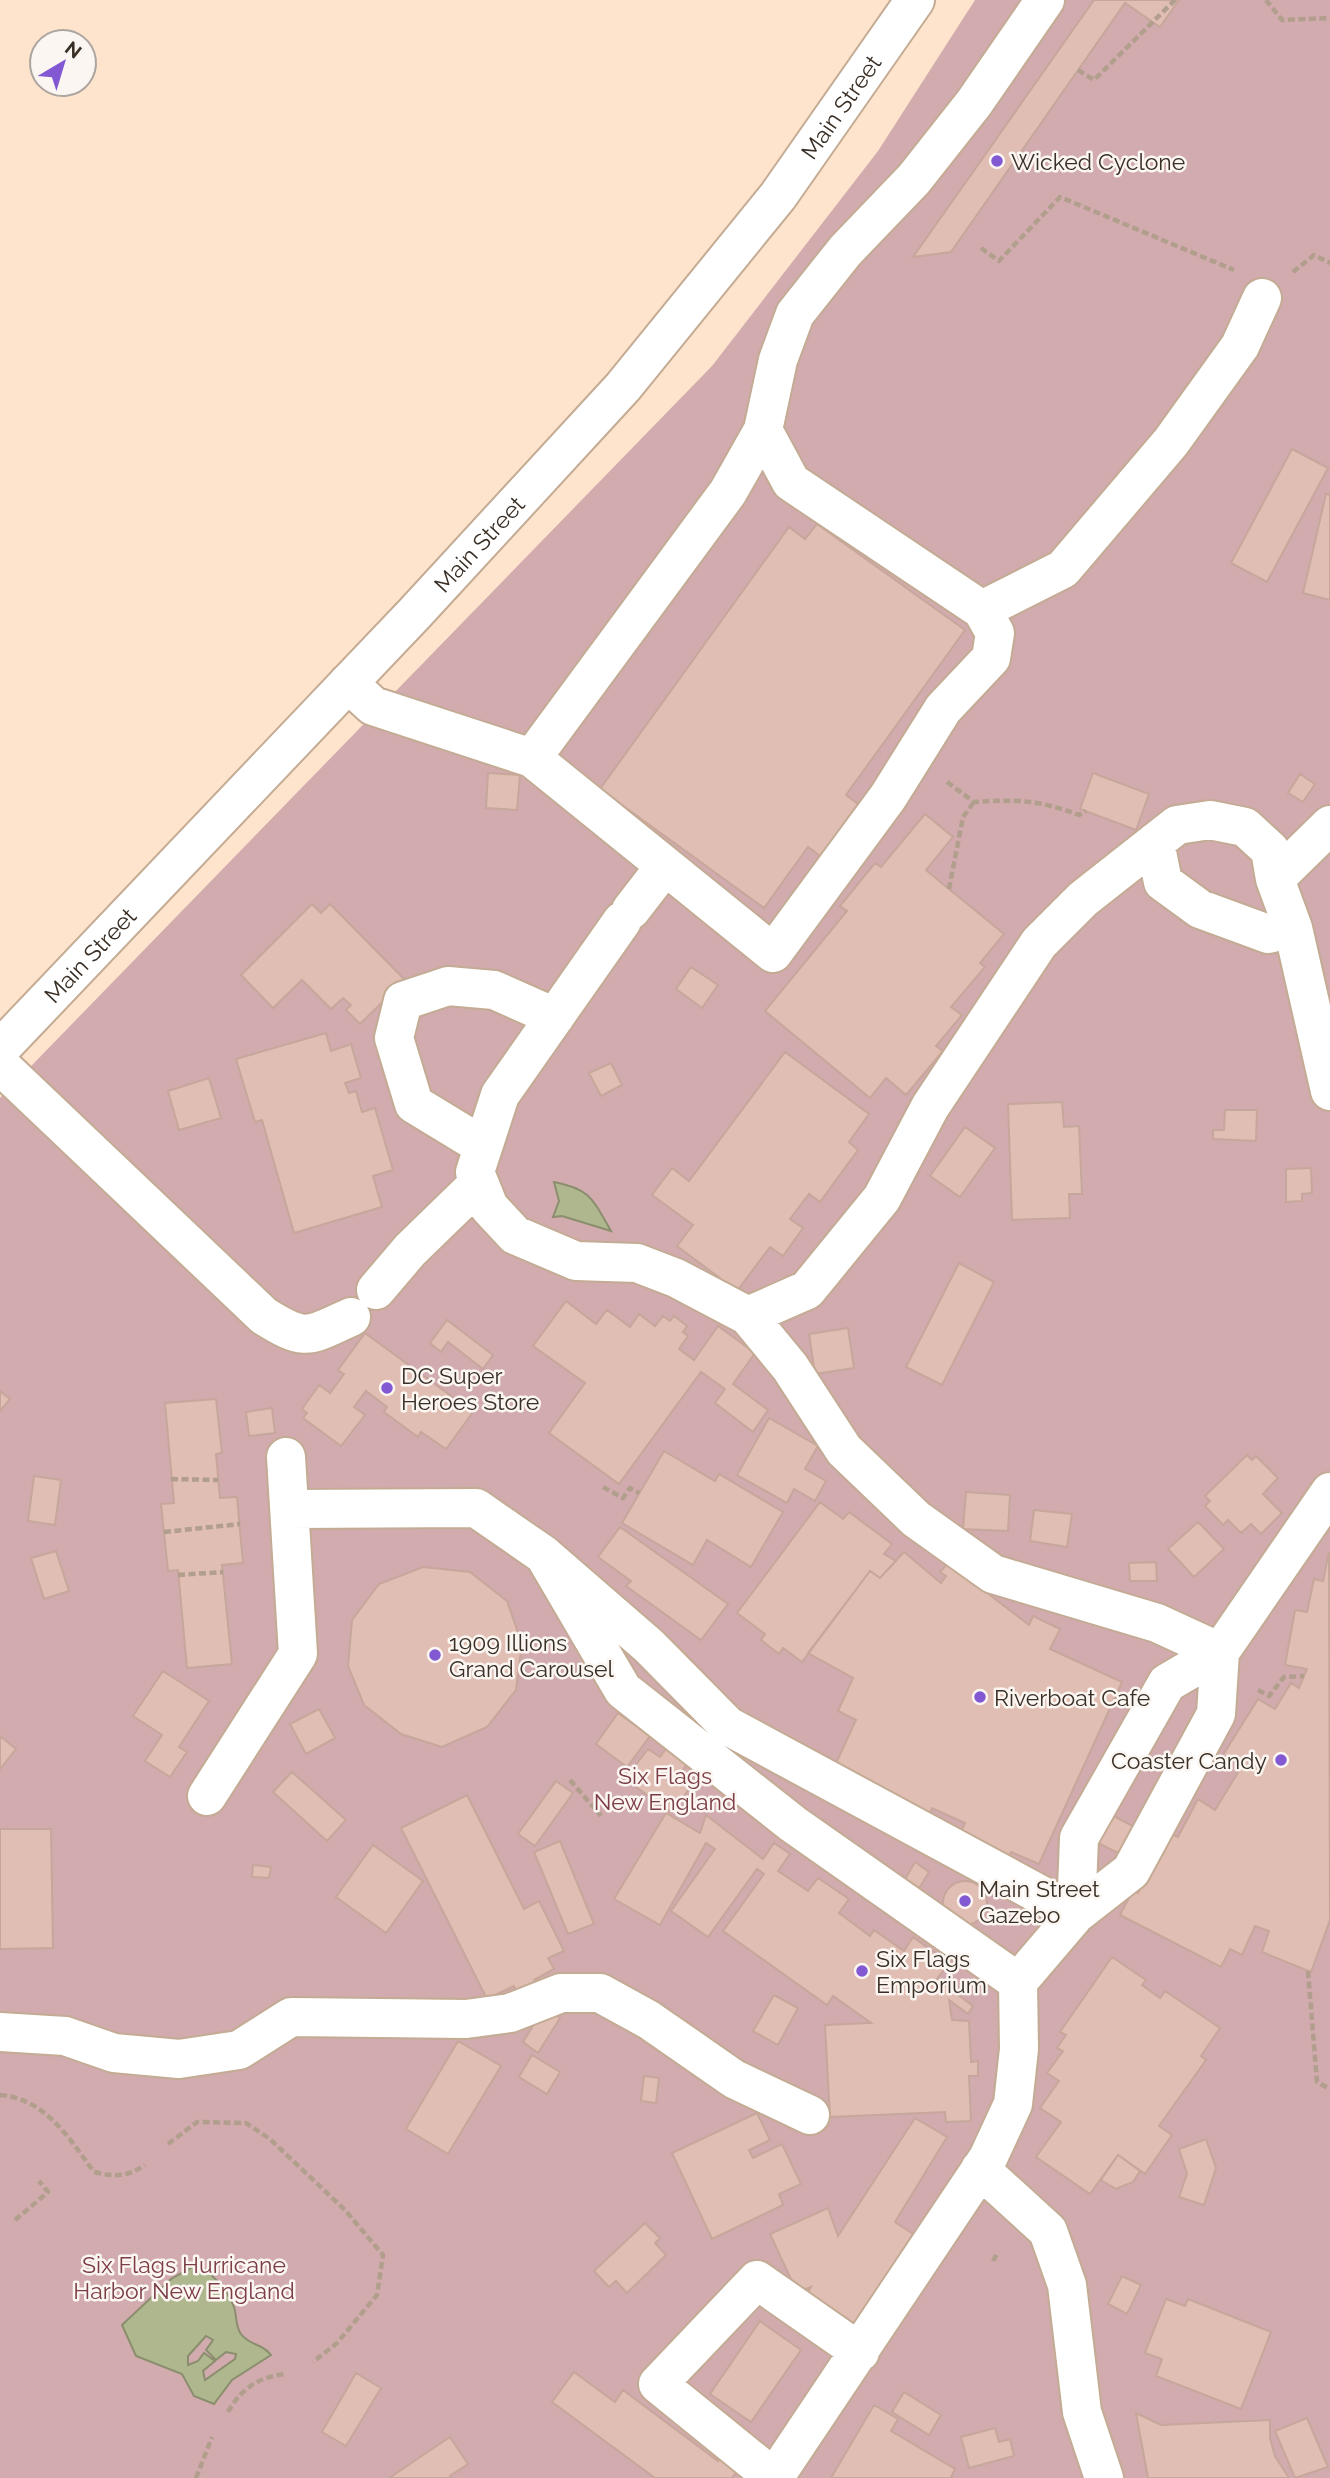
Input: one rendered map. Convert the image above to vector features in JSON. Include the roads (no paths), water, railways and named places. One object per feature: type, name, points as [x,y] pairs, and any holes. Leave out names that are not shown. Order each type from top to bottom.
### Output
[{"type":"street","name":"Main Street","points":[[0,1049],[509,512],[679,322],[778,197],[915,0]]},
{"type":"street","points":[[532,758],[728,492],[763,430],[778,360],[795,314],[845,251],[914,179],[974,103],[1045,0]]},
{"type":"street","points":[[982,610],[1063,569],[1171,442],[1240,346],[1261,283]]},
{"type":"street","points":[[348,683],[373,706],[532,758],[773,953],[888,797],[943,709],[991,658],[995,633],[982,610],[791,482],[763,430]]},
{"type":"street","points":[[748,1316],[807,1290],[881,1198],[930,1107],[1039,943],[1083,899],[1177,825],[1210,820],[1245,827],[1270,850],[1275,879],[1293,928],[1330,1091]]},
{"type":"street","points":[[1275,879],[1330,825]]},
{"type":"street","points":[[1155,842],[1163,882],[1200,909],[1268,934],[1293,928]]},
{"type":"street","points":[[0,1065],[264,1316],[288,1331],[308,1336],[363,1303],[481,1164],[500,1095],[665,866]]},
{"type":"street","points":[[555,1017],[494,990],[448,986],[403,1001],[394,1038],[414,1104],[481,1164],[489,1207],[515,1235],[576,1261],[637,1263],[676,1278],[748,1316],[790,1367],[844,1450],[916,1518],[993,1574],[1157,1623],[1220,1652]]},
{"type":"street","points":[[207,1796],[298,1654],[286,1457]]},
{"type":"street","points":[[1076,1914],[1079,1838],[1167,1684],[1220,1652],[1330,1492]]},
{"type":"street","points":[[289,1509],[476,1508],[544,1555],[649,1646],[728,1726],[1076,1914]]},
{"type":"street","points":[[544,1555],[623,1690],[793,1824],[1018,1982]]},
{"type":"street","points":[[860,2352],[757,2280],[658,2384],[774,2478],[860,2352],[980,2169],[1013,2104],[1019,2049],[1018,1982],[1076,1914],[1131,1871],[1216,1714],[1220,1652]]},
{"type":"street","points":[[0,2032],[65,2036],[114,2053],[179,2059],[239,2050],[290,2017],[466,2019],[510,2012],[561,1993],[600,1993],[649,2020],[734,2079],[810,2115]]},
{"type":"street","points":[[980,2169],[1048,2231],[1067,2285],[1082,2412],[1104,2478]]},
{"type":"place","name":"Wicked Cyclone","points":[[997,161]]},
{"type":"place","name":"DC Super Heroes Store","points":[[387,1388]]},
{"type":"place","name":"1909 Illions Grand Carousel","points":[[435,1655]]},
{"type":"place","name":"Riverboat Cafe","points":[[980,1697]]},
{"type":"place","name":"Coaster Candy","points":[[1281,1760]]},
{"type":"place","name":"Main Street Gazebo","points":[[965,1901]]},
{"type":"place","name":"Six Flags Emporium","points":[[862,1971]]},
{"type":"park label","name":"Six Flags New England","points":[[665,1788]]},
{"type":"park label","name":"Six Flags Hurricane Harbor New England","points":[[184,2277]]}]
